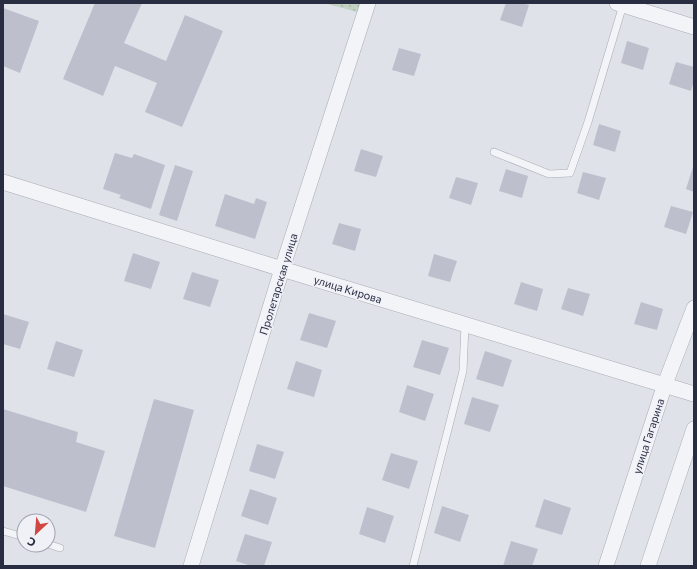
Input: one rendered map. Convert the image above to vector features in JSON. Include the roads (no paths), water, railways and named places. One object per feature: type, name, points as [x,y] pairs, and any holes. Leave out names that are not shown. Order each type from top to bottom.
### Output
[{"type":"street","name":"Пролетарская улица","points":[[191,566],[282,269],[368,3]]},
{"type":"street","points":[[620,4],[694,27]]},
{"type":"street","name":"улица Кирова","points":[[3,182],[282,269],[694,394]]},
{"type":"street","name":"улица Гагарина","points":[[606,566],[665,384],[694,308]]},
{"type":"street","points":[[648,566],[694,429]]},
{"type":"lane","points":[[494,152],[549,174],[570,173],[588,122],[620,4]]},
{"type":"lane","points":[[413,566],[463,371],[465,324]]},
{"type":"lane","points":[[3,530],[16,534]]},
{"type":"lane","points":[[56,547],[60,548]]}]
